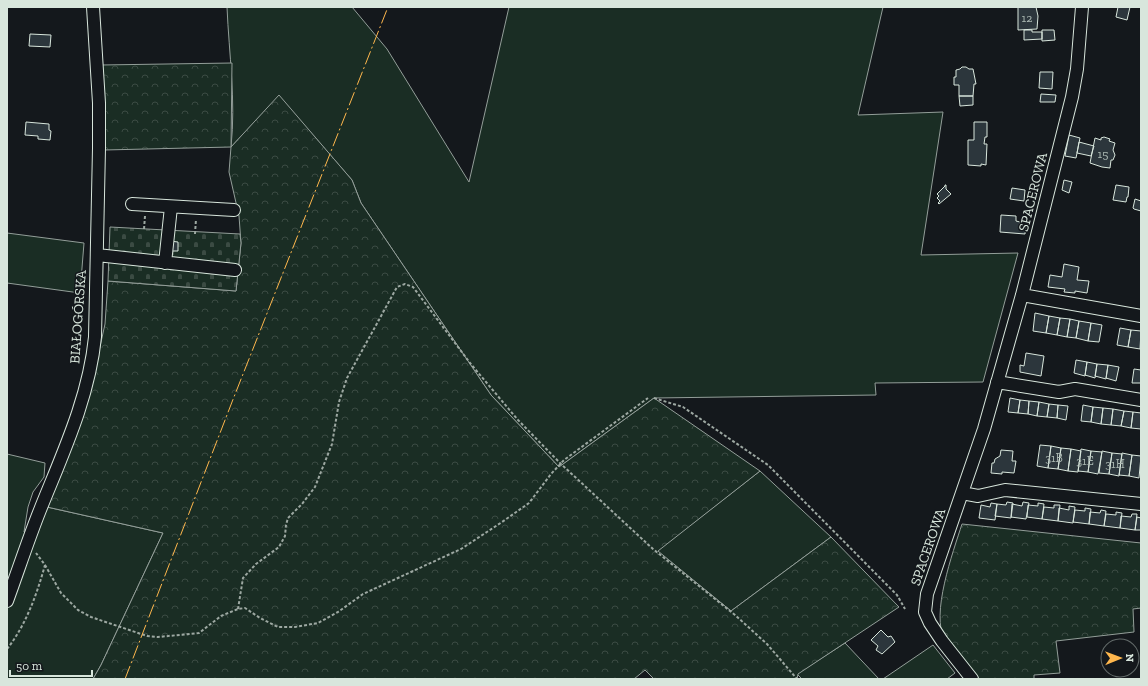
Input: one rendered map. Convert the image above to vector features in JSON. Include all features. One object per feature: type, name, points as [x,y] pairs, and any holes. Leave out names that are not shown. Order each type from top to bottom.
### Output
[{"type":"street","name":"BIAŁOGÓRSKA","points":[[7,601],[26,544],[67,444],[90,368],[95,337],[99,104],[93,7]]},
{"type":"street","name":"SPACEROWA","points":[[972,679],[942,641],[925,612],[927,594],[984,429],[1022,295],[1072,97],[1078,62],[1082,7]]},
{"type":"street","points":[[132,204],[234,210]]},
{"type":"street","points":[[165,263],[171,207]]},
{"type":"street","points":[[97,256],[235,270]]},
{"type":"street","points":[[1022,295],[1141,316]]},
{"type":"street","points":[[997,382],[1059,392],[1075,389],[1141,400]]},
{"type":"street","points":[[962,493],[978,496],[1005,490],[1141,504]]},
{"type":"path","points":[[195,234],[197,208]]},
{"type":"path","points":[[238,608],[242,578],[256,564],[279,547],[285,536],[288,518],[302,504],[315,487],[332,444],[339,402],[347,378],[397,287],[405,284],[413,287],[470,363],[518,420],[561,464],[653,549],[735,615],[767,644],[797,679]]},
{"type":"path","points":[[26,544],[40,556],[61,593],[78,610],[91,617],[147,636],[158,637],[199,633],[221,616],[238,608],[245,608],[278,627],[295,627],[318,623],[338,612],[363,594],[461,549],[478,538],[529,503],[551,474],[561,464],[648,398]]},
{"type":"path","points":[[654,398],[683,407],[768,465],[897,595],[905,609]]},
{"type":"path","points":[[7,649],[24,624],[46,565]]},
{"type":"green space","points":[[227,7],[352,7],[387,49],[469,182],[509,7],[883,7],[858,115],[943,112],[921,255],[1018,253],[983,382],[875,383],[876,395],[654,398],[559,467],[491,395],[361,203],[352,180],[279,96],[231,147],[233,112]]},
{"type":"green space","points":[[232,63],[231,147],[104,150],[101,65]]},
{"type":"green space","points":[[279,95],[352,180],[361,203],[491,395],[559,467],[654,398],[760,471],[658,551],[731,611],[831,537],[899,607],[798,674],[797,679],[654,679],[645,670],[634,679],[93,679],[163,533],[47,507],[92,383],[105,324],[108,281],[236,291],[241,243],[239,216],[229,172],[231,147]]},
{"type":"green space","points":[[110,227],[240,234],[241,243],[236,291],[108,281]]},
{"type":"green space","points":[[7,233],[84,243],[80,293],[7,283]]},
{"type":"green space","points":[[7,454],[45,463],[44,477],[33,492],[28,507],[24,532],[34,534],[47,507],[163,533],[93,679],[7,679]]},
{"type":"green space","points":[[760,471],[831,537],[731,611],[657,551]]},
{"type":"green space","points":[[962,524],[1141,543],[1141,608],[1133,609],[1134,632],[1056,641],[1060,673],[1034,675],[1034,679],[975,679],[945,640],[941,629],[940,615],[944,583]]},
{"type":"green space","points":[[845,643],[879,679],[802,679],[797,674]]},
{"type":"green space","points":[[933,645],[955,673],[947,679],[883,679]]},
{"type":"building","points":[[1018,7],[1036,7],[1038,16],[1037,29],[1018,30]]},
{"type":"building","points":[[1118,7],[1130,7],[1127,20],[1116,17]]},
{"type":"building","points":[[1024,30],[1042,32],[1042,39],[1024,40]]},
{"type":"building","points":[[1042,30],[1054,30],[1055,40],[1042,41]]},
{"type":"building","points":[[30,34],[51,35],[50,47],[29,46]]},
{"type":"building","points":[[962,67],[973,69],[976,84],[974,84],[973,96],[959,96],[959,85],[954,85],[956,70]]},
{"type":"building","points":[[1040,72],[1053,72],[1052,89],[1039,88]]},
{"type":"building","points":[[1041,94],[1056,95],[1055,102],[1040,102]]},
{"type":"building","points":[[959,96],[973,96],[973,105],[960,106]]},
{"type":"building","points":[[26,122],[49,124],[49,130],[51,131],[50,140],[38,139],[38,136],[25,135]]},
{"type":"building","points":[[974,122],[987,122],[987,137],[985,137],[984,144],[987,144],[986,165],[968,165],[968,140],[974,140]]},
{"type":"building","points":[[1069,135],[1080,138],[1076,158],[1065,156]]},
{"type":"building","points":[[1104,137],[1115,143],[1113,150],[1115,155],[1113,160],[1111,160],[1110,168],[1090,163],[1095,138],[1101,140],[1101,138]]},
{"type":"building","points":[[1079,142],[1094,146],[1091,156],[1077,153]]},
{"type":"building","points":[[1064,180],[1072,182],[1069,193],[1062,190]]},
{"type":"building","points":[[945,185],[946,189],[951,194],[939,204],[938,203],[940,201],[937,198],[939,196],[937,194]]},
{"type":"building","points":[[1116,185],[1129,187],[1126,202],[1113,200]]},
{"type":"building","points":[[1012,188],[1025,190],[1024,201],[1010,199]]},
{"type":"building","points":[[1135,199],[1141,201],[1141,211],[1133,208]]},
{"type":"building","points":[[1001,215],[1016,216],[1016,221],[1020,222],[1020,225],[1026,225],[1025,234],[1000,232]]},
{"type":"building","points":[[170,241],[178,242],[178,251],[169,251]]},
{"type":"building","points":[[1064,264],[1079,267],[1077,280],[1089,281],[1087,293],[1075,291],[1075,293],[1064,292],[1065,289],[1048,287],[1050,275],[1062,277]]},
{"type":"building","points":[[1035,313],[1049,316],[1046,333],[1033,331]]},
{"type":"building","points":[[1049,316],[1060,318],[1057,335],[1046,333]]},
{"type":"building","points":[[1060,318],[1070,319],[1067,337],[1057,335]]},
{"type":"building","points":[[1070,319],[1079,321],[1076,338],[1067,337]]},
{"type":"building","points":[[1079,321],[1091,323],[1088,341],[1076,338]]},
{"type":"building","points":[[1091,323],[1102,325],[1099,342],[1088,341]]},
{"type":"building","points":[[1120,328],[1131,330],[1128,347],[1117,345]]},
{"type":"building","points":[[1131,330],[1141,331],[1140,349],[1128,347]]},
{"type":"building","points":[[1026,353],[1044,356],[1041,376],[1020,372],[1020,365],[1024,366]]},
{"type":"building","points":[[1076,360],[1087,362],[1085,376],[1074,373]]},
{"type":"building","points":[[1087,362],[1097,364],[1095,378],[1085,375]]},
{"type":"building","points":[[1097,364],[1108,365],[1106,379],[1095,376]]},
{"type":"building","points":[[1108,365],[1119,367],[1116,381],[1106,378]]},
{"type":"building","points":[[1134,369],[1141,370],[1141,383],[1132,383]]},
{"type":"building","points":[[1010,398],[1020,400],[1018,413],[1008,412]]},
{"type":"building","points":[[1020,400],[1029,401],[1028,414],[1018,413]]},
{"type":"building","points":[[1029,401],[1039,402],[1037,416],[1028,414]]},
{"type":"building","points":[[1039,402],[1049,404],[1047,417],[1037,416]]},
{"type":"building","points":[[1049,404],[1058,405],[1057,418],[1047,417]]},
{"type":"building","points":[[1058,405],[1068,406],[1066,420],[1057,418]]},
{"type":"building","points":[[1083,405],[1093,407],[1091,422],[1081,421]]},
{"type":"building","points":[[1093,407],[1103,408],[1101,424],[1091,422]]},
{"type":"building","points":[[1103,408],[1113,409],[1111,425],[1101,424]]},
{"type":"building","points":[[1113,409],[1124,411],[1121,426],[1111,425]]},
{"type":"building","points":[[1124,411],[1133,412],[1131,428],[1121,426]]},
{"type":"building","points":[[1133,412],[1141,413],[1141,429],[1131,428]]},
{"type":"building","points":[[1040,445],[1051,446],[1048,468],[1037,466]]},
{"type":"building","points":[[1051,446],[1061,448],[1058,469],[1048,468]]},
{"type":"building","points":[[1061,448],[1071,449],[1068,471],[1058,469]]},
{"type":"building","points":[[1071,449],[1081,451],[1078,472],[1068,471]]},
{"type":"building","points":[[1081,449],[1091,451],[1088,472],[1078,471]]},
{"type":"building","points":[[1001,450],[1013,451],[1012,461],[1016,461],[1014,473],[991,473],[992,463],[994,463],[995,459],[1000,456]]},
{"type":"building","points":[[1091,451],[1102,452],[1098,474],[1088,472]]},
{"type":"building","points":[[1102,451],[1112,453],[1109,474],[1099,473]]},
{"type":"building","points":[[1112,453],[1122,454],[1119,476],[1109,474]]},
{"type":"building","points":[[1122,453],[1132,455],[1129,476],[1119,475]]},
{"type":"building","points":[[1132,455],[1141,456],[1139,478],[1129,476]]},
{"type":"building","points":[[1007,502],[1013,503],[1011,518],[995,516],[997,504],[1006,505]]},
{"type":"building","points":[[1023,502],[1029,503],[1026,519],[1011,517],[1012,504],[1022,506]]},
{"type":"building","points":[[991,503],[997,504],[995,520],[979,518],[981,505],[990,507]]},
{"type":"building","points":[[1038,503],[1044,504],[1042,519],[1027,517],[1028,505],[1038,506]]},
{"type":"building","points":[[1054,505],[1060,505],[1058,521],[1042,519],[1044,507],[1054,508]]},
{"type":"building","points":[[1069,506],[1075,507],[1073,523],[1058,521],[1059,508],[1069,510]]},
{"type":"building","points":[[1085,508],[1091,509],[1089,524],[1073,522],[1075,510],[1085,511]]},
{"type":"building","points":[[1101,510],[1106,511],[1104,526],[1089,524],[1090,512],[1100,513]]},
{"type":"building","points":[[1116,512],[1122,513],[1120,528],[1104,526],[1106,514],[1116,515]]},
{"type":"building","points":[[1132,514],[1137,514],[1135,530],[1120,528],[1121,516],[1131,517]]},
{"type":"building","points":[[1137,517],[1141,518],[1141,530],[1135,530]]},
{"type":"building","points":[[881,630],[888,637],[891,636],[895,642],[882,654],[876,650],[878,646],[871,640]]},
{"type":"power","points":[[125,679],[232,402],[388,7]]}]
